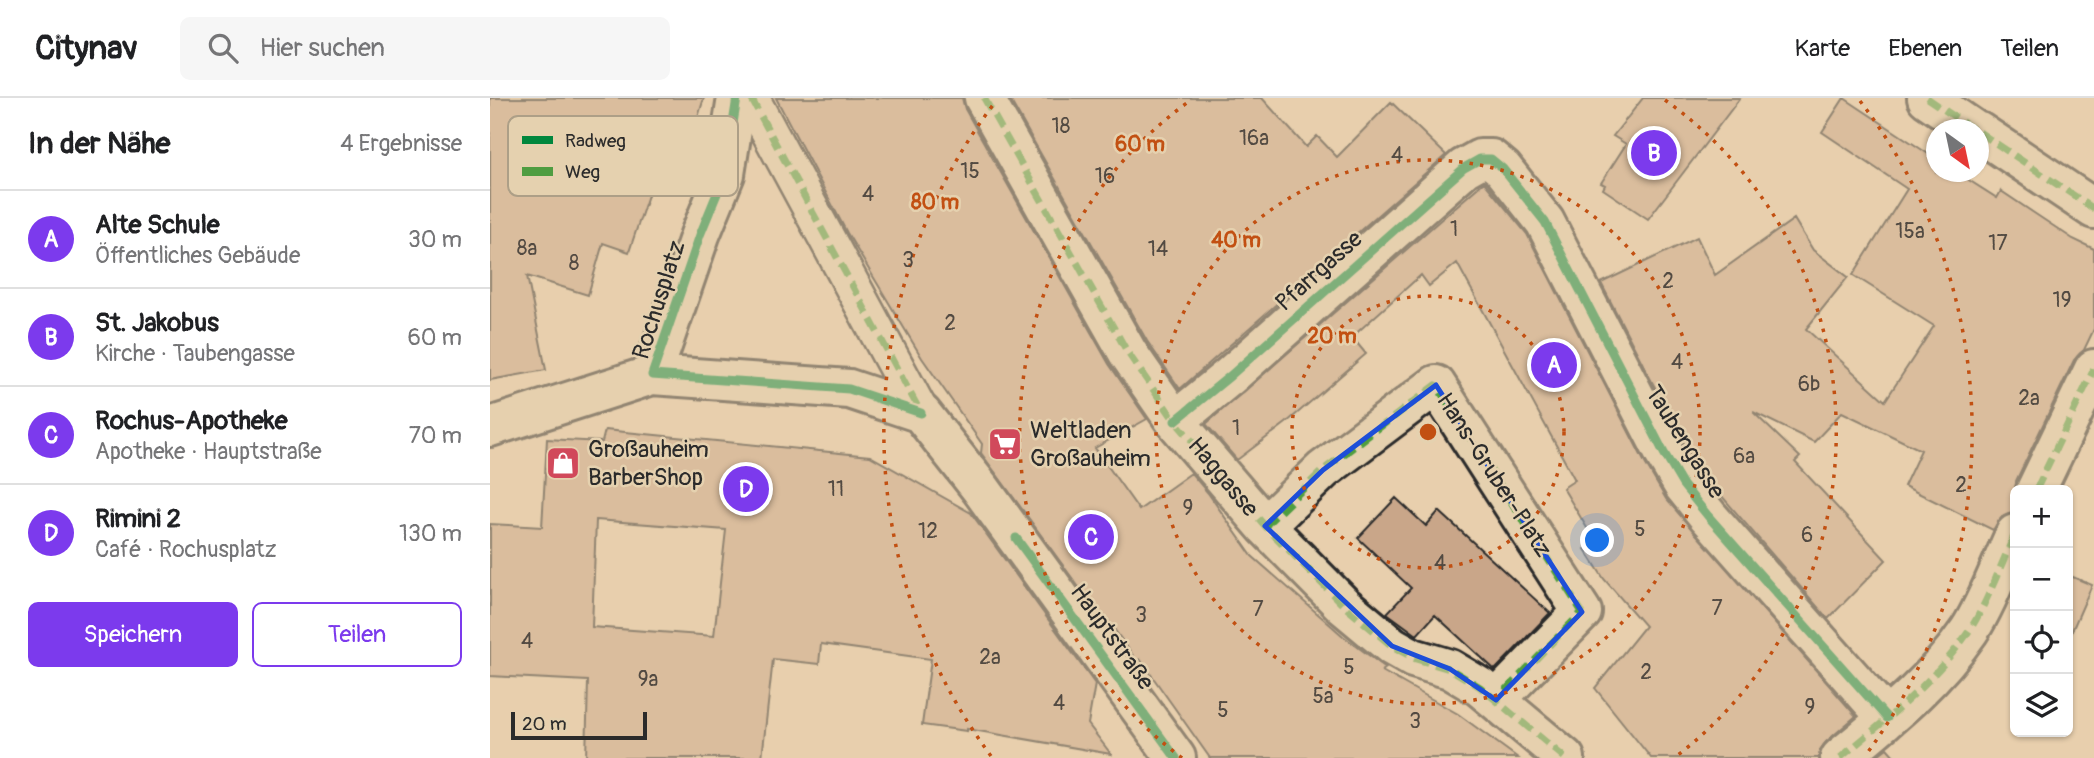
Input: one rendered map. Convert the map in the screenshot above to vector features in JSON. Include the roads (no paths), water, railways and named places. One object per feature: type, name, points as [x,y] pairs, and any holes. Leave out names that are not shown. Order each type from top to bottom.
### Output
[{"type":"street","name":"Rochusplatz","points":[[734,116],[737,98]]},
{"type":"street","points":[[751,98],[921,414]]},
{"type":"street","name":"Haggasse","points":[[984,98],[1128,353],[1175,421],[1265,526],[1345,606],[1392,646],[1413,658],[1450,669],[1479,687],[1565,758]]},
{"type":"street","points":[[1927,98],[1958,119]]},
{"type":"street","points":[[1989,140],[2094,209]]},
{"type":"street","name":"Pfarrgasse","points":[[1175,421],[1230,376],[1464,168],[1480,159],[1491,159]]},
{"type":"street","name":"Taubengasse","points":[[1491,159],[1503,169],[1545,222],[1640,409],[1683,485],[1887,718]]},
{"type":"street","name":"Rochusplatz","points":[[716,196],[652,375],[849,389],[921,414]]},
{"type":"street","points":[[2038,485],[2094,369]]},
{"type":"street","points":[[490,427],[652,375]]},
{"type":"street","name":"Hans-Gruber-Platz","points":[[1265,526],[1323,470],[1436,385],[1582,612],[1496,701]]},
{"type":"street","name":"Hauptstraße","points":[[921,414],[989,500],[1176,758]]},
{"type":"street","points":[[1840,758],[1920,690],[1947,660],[1970,628],[2010,544]]},
{"type":"place","name":"St. Jakobus","points":[[1654,153]]},
{"type":"place","name":"Alte Schule","points":[[1554,365]]},
{"type":"place","name":"Weltladen Großauheim","points":[[1005,444]]},
{"type":"place","name":"Großauheim BarberShop","points":[[563,463]]},
{"type":"place","name":"Rimini 2","points":[[746,489]]},
{"type":"place","name":"Rochus-Apotheke","points":[[1091,537]]}]
